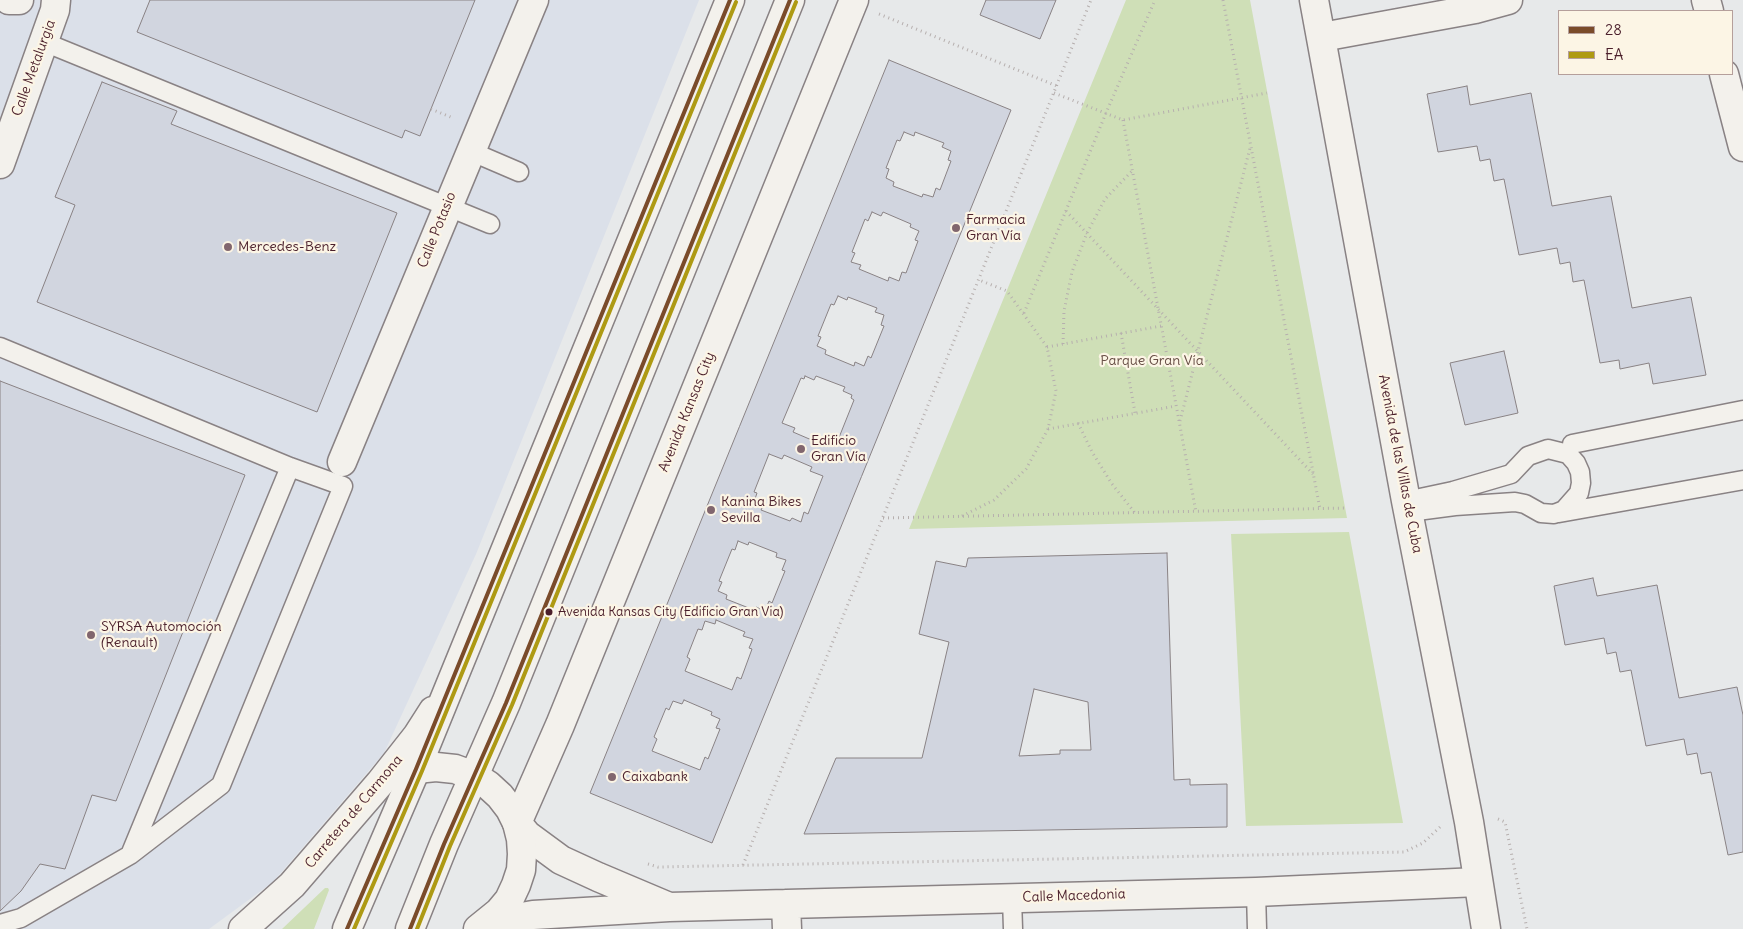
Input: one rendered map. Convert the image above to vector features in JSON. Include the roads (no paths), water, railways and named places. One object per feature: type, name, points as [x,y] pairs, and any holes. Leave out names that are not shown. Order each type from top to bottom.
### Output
[{"type":"street","points":[[9,0],[19,0]]},
{"type":"street","name":"Calle Metalurgia","points":[[0,164],[55,10],[56,0]]},
{"type":"street","name":"Calle Potasio","points":[[342,462],[534,0]]},
{"type":"street","points":[[347,929],[416,769],[730,0]]},
{"type":"street","points":[[410,929],[537,627],[790,0]]},
{"type":"street","name":"Avenida de las Villas de Cuba","points":[[1314,0],[1408,507],[1469,822],[1486,929]]},
{"type":"street","points":[[1322,37],[1475,9],[1508,0]]},
{"type":"street","name":"Avenida Kansas City","points":[[517,824],[560,725],[853,2]]},
{"type":"street","points":[[1724,75],[1743,147]]},
{"type":"street","name":"Carretera de Carmona","points":[[243,929],[292,885],[380,783],[417,736],[451,682]]},
{"type":"street","points":[[380,783],[401,773],[416,769],[436,767],[455,769],[488,784],[510,809],[517,824],[522,854],[521,870],[509,900],[480,929]]},
{"type":"street","points":[[517,824],[561,860],[669,907]]},
{"type":"street","name":"Calle Macedonia","points":[[480,929],[505,920],[533,915],[669,907],[786,917],[1012,898],[1256,892],[1478,882]]},
{"type":"lane","points":[[44,42],[490,224]]},
{"type":"lane","points":[[470,151],[519,172]]},
{"type":"lane","points":[[0,346],[290,467],[343,486],[221,785],[130,855],[21,918],[0,924]]},
{"type":"lane","points":[[1572,444],[1743,410]]},
{"type":"lane","points":[[1408,507],[1453,491],[1512,474],[1528,456],[1548,449],[1568,454],[1576,463],[1580,472],[1581,483],[1579,493],[1564,510],[1554,514]]},
{"type":"lane","points":[[130,855],[290,467]]},
{"type":"lane","points":[[1408,507],[1514,502],[1525,504],[1541,513],[1554,514],[1743,480]]},
{"type":"lane","points":[[1256,892],[1257,929]]},
{"type":"lane","points":[[1012,898],[1013,929]]},
{"type":"place","name":"Farmacia Gran Vía","points":[[956,228]]},
{"type":"place","name":"Mercedes-Benz","points":[[228,247]]},
{"type":"place","name":"Edificio Gran Vía","points":[[801,449]]},
{"type":"place","name":"Kanina Bikes Sevilla","points":[[711,510]]},
{"type":"place","name":"Avenida Kansas City (Edificio Gran Via)","points":[[549,612]]},
{"type":"place","name":"SYRSA Automoción (Renault)","points":[[91,635]]},
{"type":"place","name":"Caixabank","points":[[612,777]]},
{"type":"park label","name":"Parque Gran Vía","points":[[1152,361]]}]
